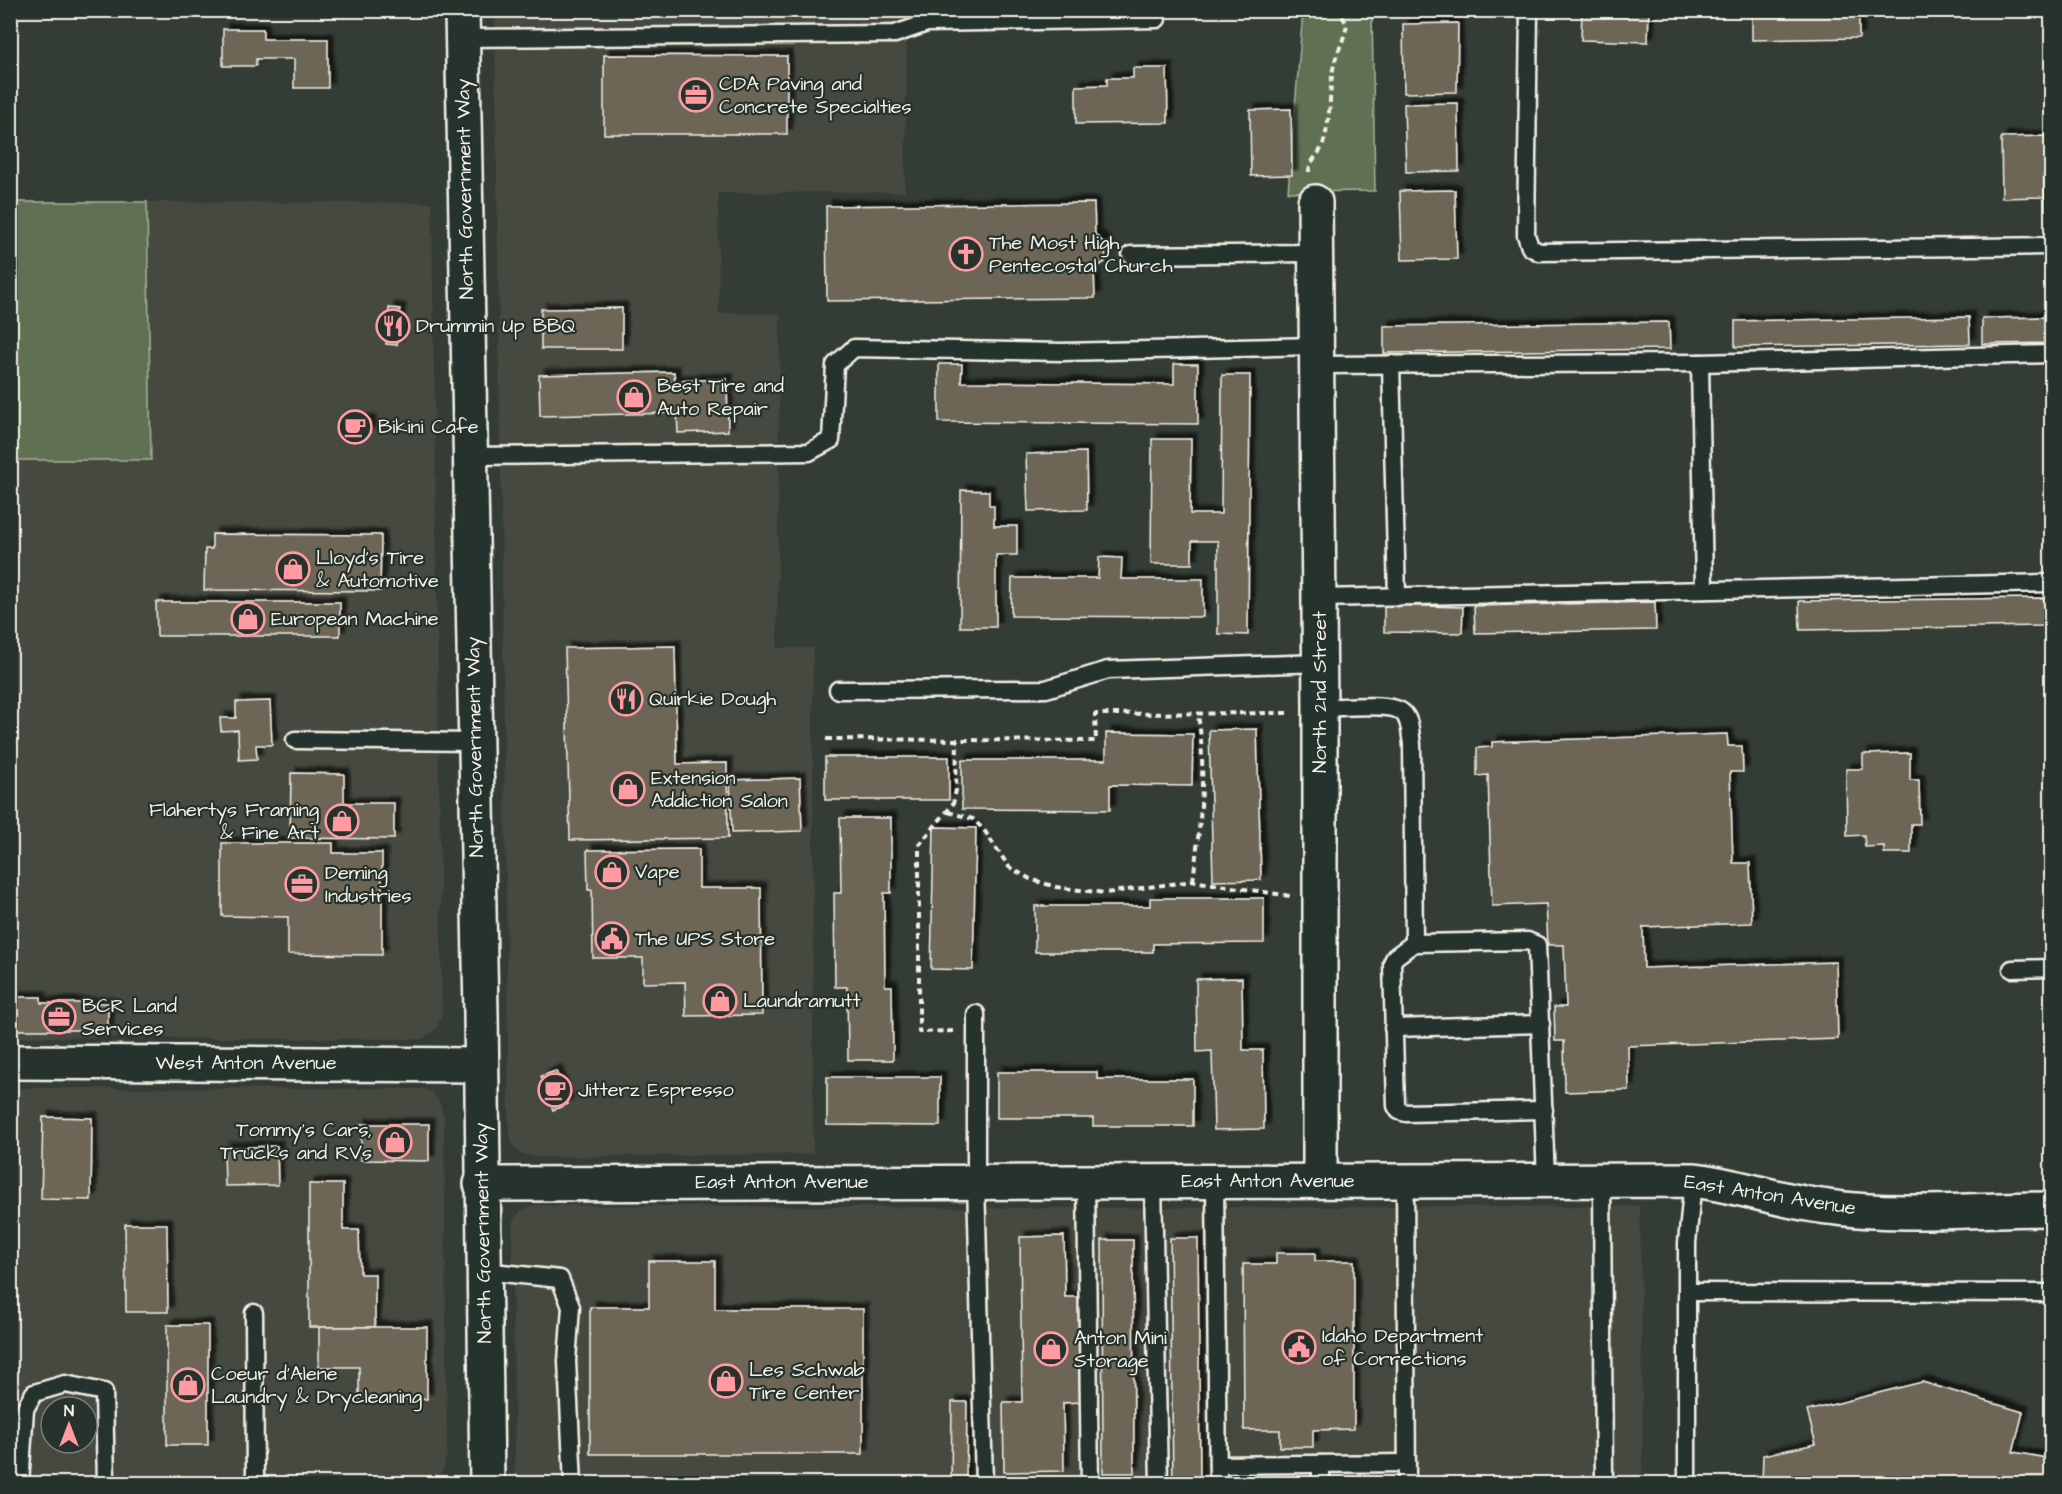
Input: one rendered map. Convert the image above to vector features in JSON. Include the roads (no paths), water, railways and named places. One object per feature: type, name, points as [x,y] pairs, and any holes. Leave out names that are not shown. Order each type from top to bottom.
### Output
[{"type":"street","name":"North Government Way","points":[[462,24],[487,1484]]},
{"type":"street","name":"North 2nd Street","points":[[1315,202],[1320,663],[1305,711],[1320,1181]]},
{"type":"street","name":"West Anton Avenue","points":[[10,1062],[481,1065]]},
{"type":"street","name":"East Anton Avenue","points":[[481,1184],[1693,1180],[1725,1184],[1827,1207],[1880,1211],[2052,1209]]},
{"type":"lane","points":[[1529,10],[1526,235],[1530,247],[1539,252],[2052,246]]},
{"type":"lane","points":[[462,24],[895,34],[927,23],[1157,19]]},
{"type":"lane","points":[[1131,255],[1315,253]]},
{"type":"lane","points":[[470,456],[809,452],[831,440],[835,365],[854,348],[1317,356],[1391,364],[1700,363],[2052,354]]},
{"type":"lane","points":[[1700,363],[1704,590]]},
{"type":"lane","points":[[1391,364],[1397,597]]},
{"type":"lane","points":[[1319,598],[2052,583]]},
{"type":"lane","points":[[838,690],[1046,689],[1108,670],[1320,663]]},
{"type":"lane","points":[[1305,711],[1392,708],[1403,712],[1409,722],[1412,744],[1414,943]]},
{"type":"lane","points":[[295,740],[475,742]]},
{"type":"lane","points":[[1544,1110],[1406,1113],[1399,1111],[1396,1106],[1392,963],[1395,957],[1414,943],[1533,942],[1539,951],[1542,1024],[1546,1180]]},
{"type":"lane","points":[[2012,969],[2052,968]]},
{"type":"lane","points":[[976,1014],[976,1182],[984,1484]]},
{"type":"lane","points":[[1394,1028],[1542,1024]]},
{"type":"lane","points":[[1602,1180],[1604,1484]]},
{"type":"lane","points":[[1687,1484],[1687,1243],[1693,1180]]},
{"type":"lane","points":[[1405,1181],[1407,1484]]},
{"type":"lane","points":[[1086,1182],[1090,1484]]},
{"type":"lane","points":[[1154,1182],[1159,1484]]},
{"type":"lane","points":[[1215,1182],[1218,1484]]},
{"type":"lane","points":[[483,1271],[560,1279],[572,1307],[567,1361],[573,1484]]},
{"type":"lane","points":[[1687,1292],[2052,1293]]},
{"type":"lane","points":[[254,1313],[255,1484]]},
{"type":"lane","points":[[20,1484],[24,1409],[34,1393],[65,1384],[104,1392],[106,1484]]},
{"type":"lane","points":[[1218,1465],[1407,1463]]},
{"type":"lane","points":[[1321,1464],[1321,1484]]},
{"type":"place","name":"CDA Paving and Concrete Specialties","points":[[696,95]]},
{"type":"place","name":"The Most High Pentecostal Church","points":[[966,254]]},
{"type":"place","name":"Drummin Up BBQ","points":[[393,326]]},
{"type":"place","name":"Best Tire and Auto Repair","points":[[634,397]]},
{"type":"place","name":"Bikini Cafe","points":[[355,427]]},
{"type":"place","name":"Lloyd's Tire & Automotive","points":[[293,569]]},
{"type":"place","name":"European Machine","points":[[248,619]]},
{"type":"place","name":"Quirkie Dough","points":[[626,699]]},
{"type":"place","name":"Extension Addiction Salon","points":[[628,789]]},
{"type":"place","name":"Flahertys Framing & Fine Art","points":[[342,821]]},
{"type":"place","name":"Vape","points":[[612,872]]},
{"type":"place","name":"Deming Industries","points":[[302,884]]},
{"type":"place","name":"The UPS Store","points":[[612,939]]},
{"type":"place","name":"Laundramutt","points":[[720,1001]]},
{"type":"place","name":"BCR Land Services","points":[[59,1017]]},
{"type":"place","name":"Jitterz Espresso","points":[[555,1090]]},
{"type":"place","name":"Tommy's Cars, Trucks and RVs","points":[[395,1142]]},
{"type":"place","name":"Idaho Department of Corrections","points":[[1299,1347]]},
{"type":"place","name":"Anton Mini Storage","points":[[1051,1349]]},
{"type":"place","name":"Les Schwab Tire Center","points":[[726,1381]]},
{"type":"place","name":"Coeur d'Alene Laundry & Drycleaning","points":[[188,1385]]}]
